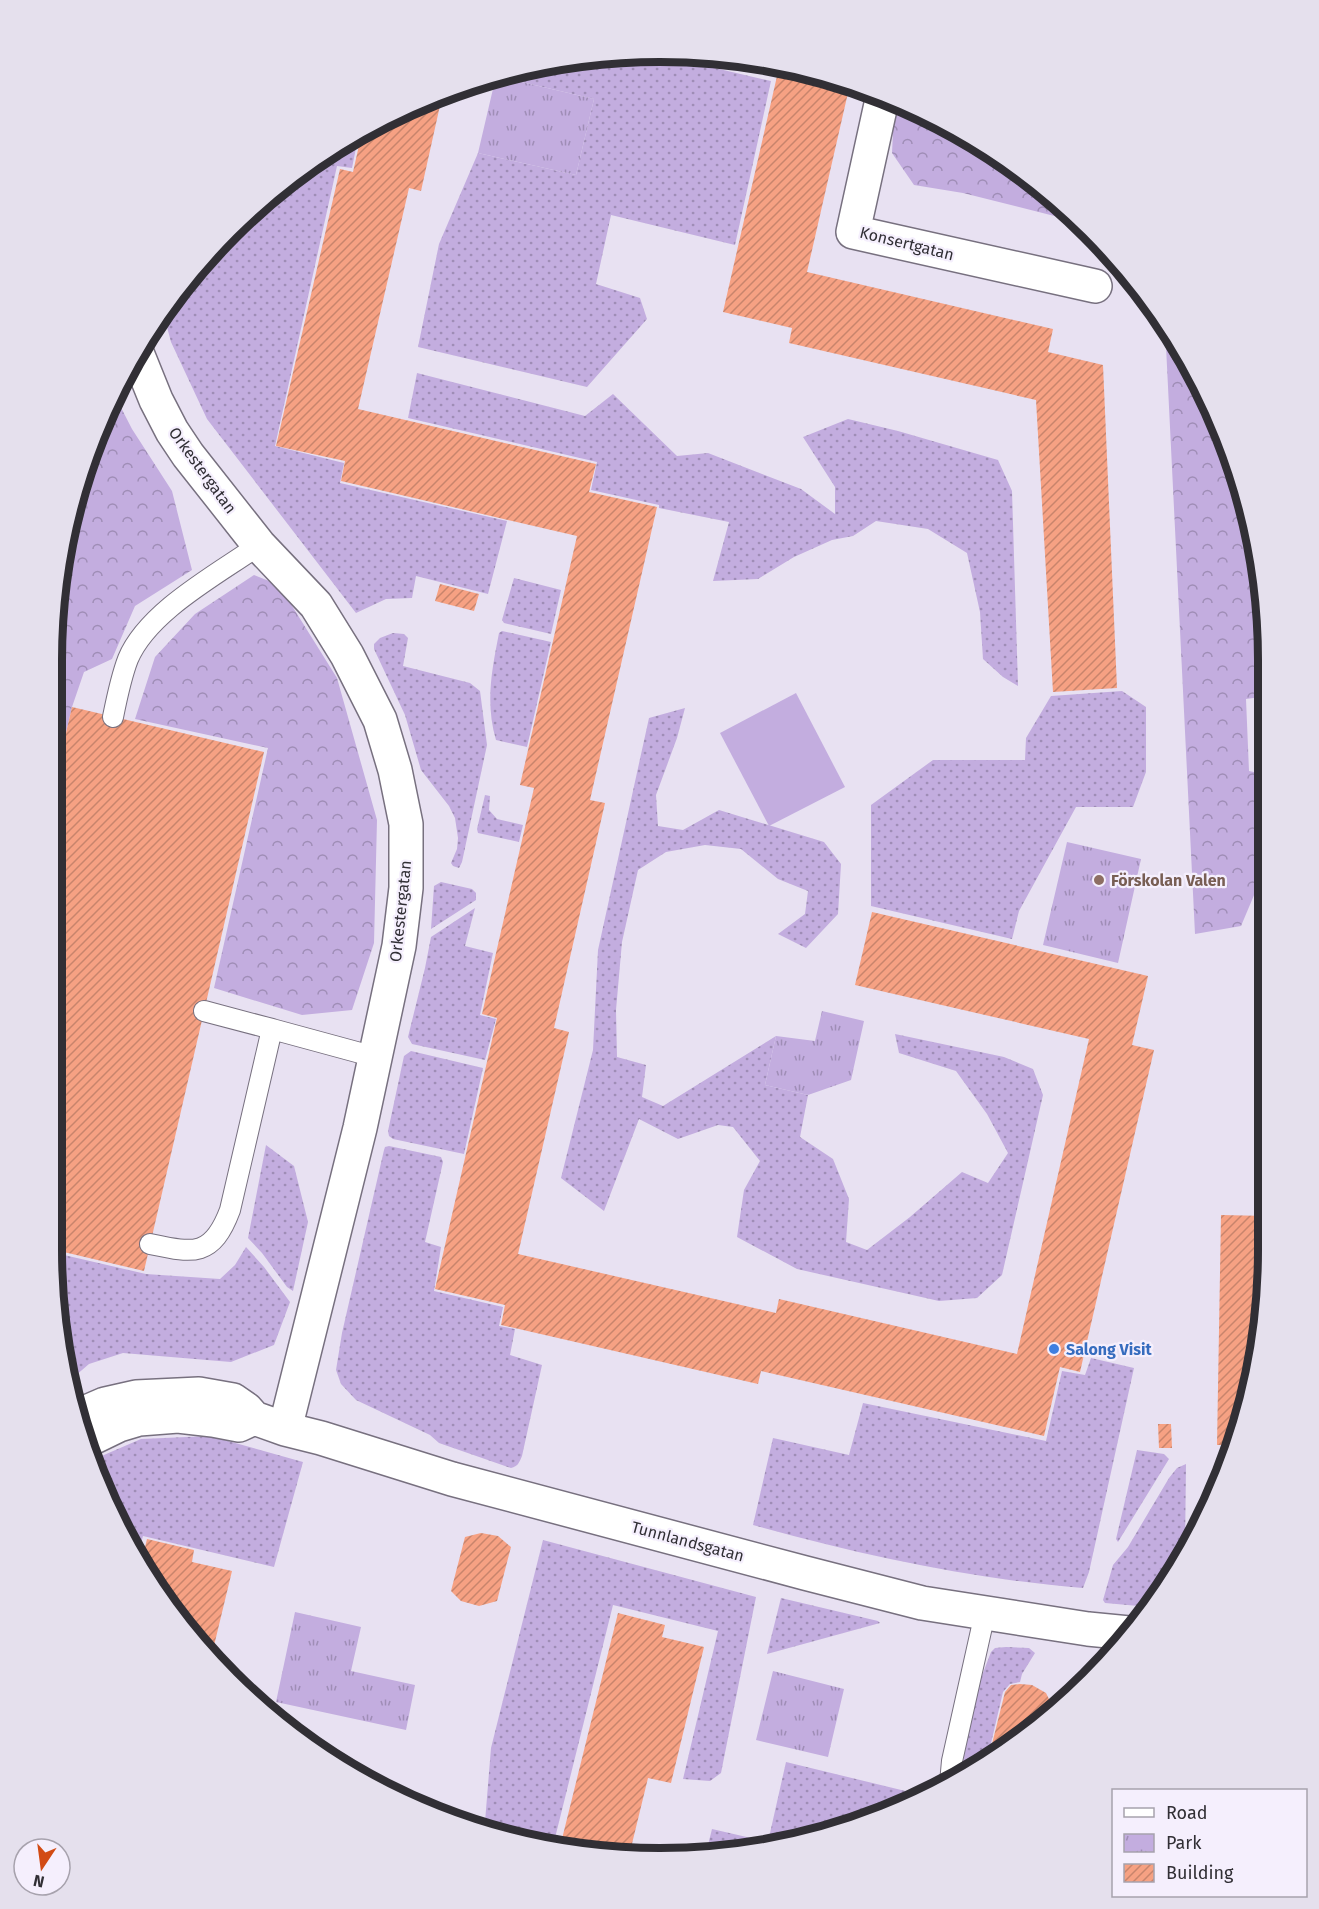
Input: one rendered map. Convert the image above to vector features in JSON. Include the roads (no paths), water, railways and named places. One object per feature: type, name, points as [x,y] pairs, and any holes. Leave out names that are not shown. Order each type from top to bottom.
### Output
[{"type":"street","name":"Konsertgatan","points":[[881,104],[853,232],[1095,286]]},
{"type":"street","name":"Orkestergatan","points":[[141,362],[172,431],[188,455],[260,545],[316,605],[347,655],[380,720],[395,770],[406,824],[406,888],[399,946],[360,1128],[285,1429]]},
{"type":"street","name":"Tunnlandsgatan","points":[[85,1413],[105,1404],[136,1397],[199,1394],[233,1400],[254,1418],[285,1429],[452,1479],[805,1573],[922,1603],[1119,1632]]},
{"type":"street","name":"Tunnlandsgatan","points":[[92,1439],[118,1425],[139,1419],[178,1416],[239,1425],[254,1418]]},
{"type":"lane","points":[[113,717],[119,685],[129,657],[145,631],[168,609],[260,545]]},
{"type":"lane","points":[[204,1011],[375,1057]]},
{"type":"lane","points":[[150,1244],[186,1252],[203,1248],[213,1240],[225,1222],[230,1210],[272,1029]]},
{"type":"lane","points":[[951,1771],[985,1613]]},
{"type":"place","name":"Förskolan Valen","points":[[1099,880]]},
{"type":"place","name":"Salong Visit","points":[[1054,1349]]}]
